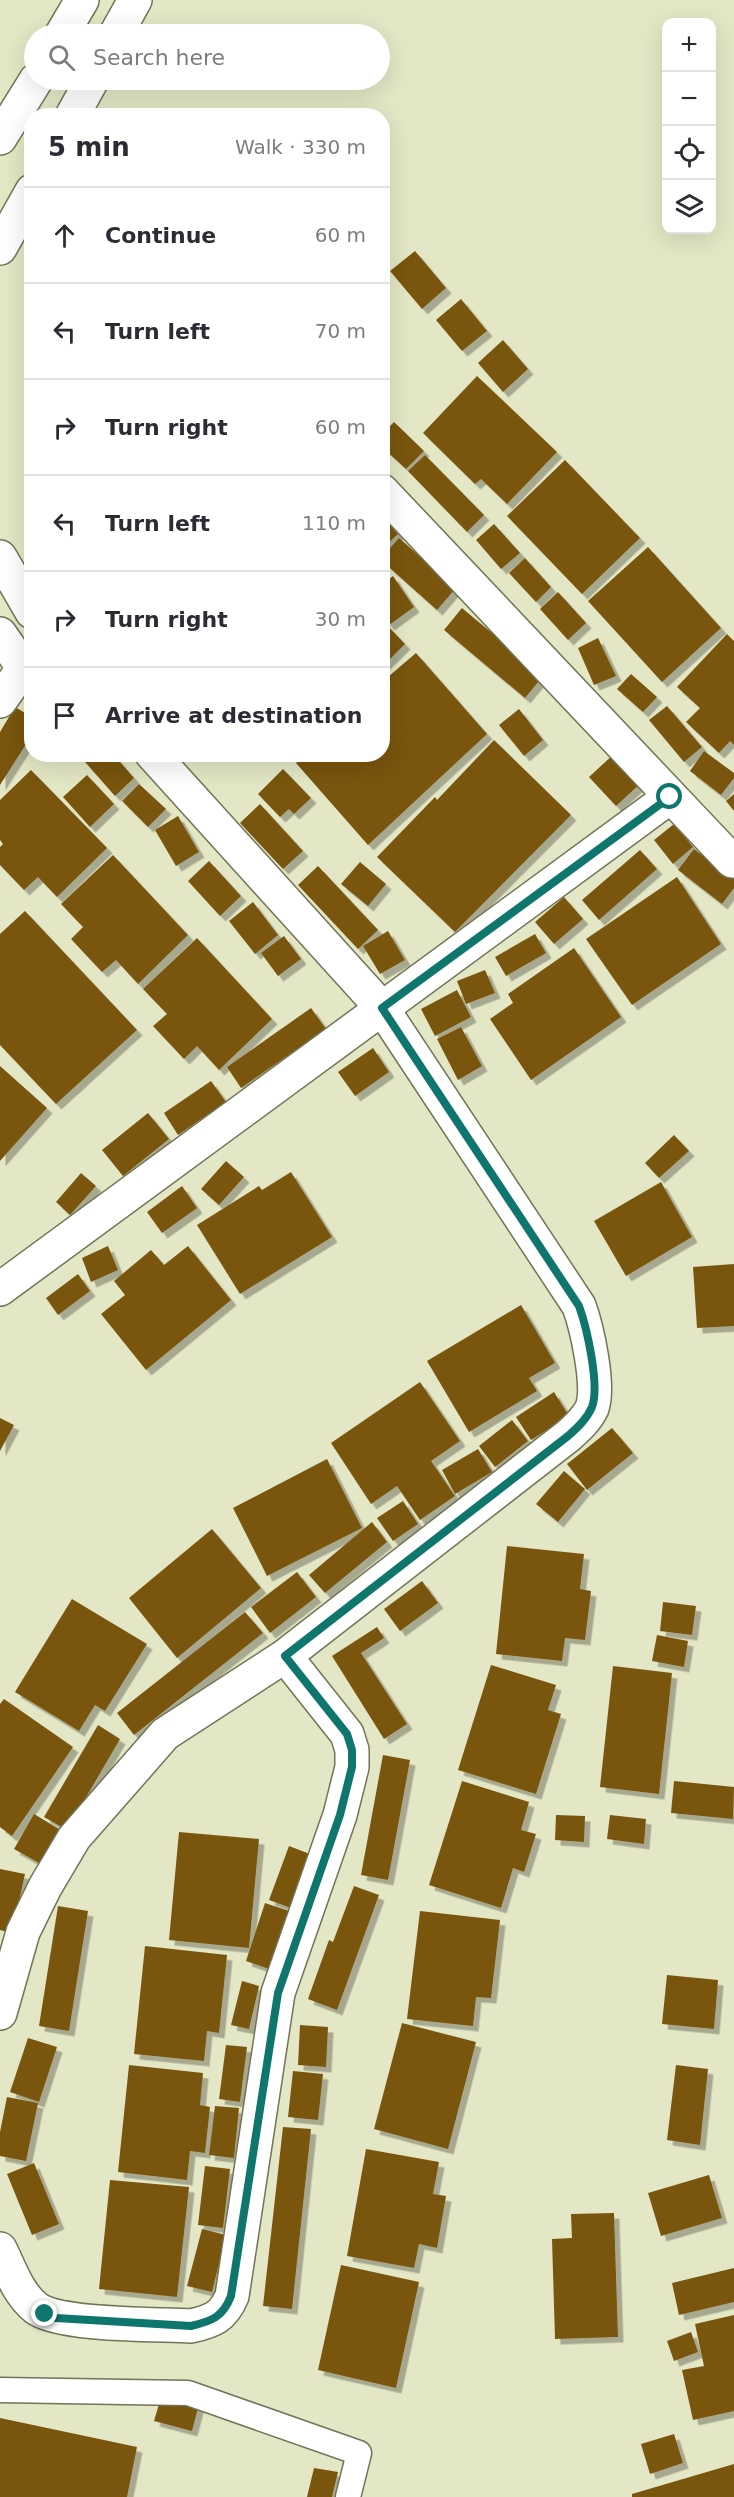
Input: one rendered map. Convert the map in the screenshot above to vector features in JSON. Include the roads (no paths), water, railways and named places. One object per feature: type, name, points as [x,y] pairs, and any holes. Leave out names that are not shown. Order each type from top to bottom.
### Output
[{"type":"street","points":[[68,24],[82,0]]},
{"type":"street","points":[[122,24],[135,0]]},
{"type":"street","points":[[0,138],[30,90]]},
{"type":"street","points":[[76,108],[86,90]]},
{"type":"street","points":[[0,248],[24,205]]},
{"type":"street","points":[[390,500],[732,861]]},
{"type":"street","points":[[0,557],[24,598]]},
{"type":"street","points":[[0,634],[24,658]]},
{"type":"street","points":[[0,700],[24,665]]},
{"type":"street","points":[[0,2013],[23,1932],[45,1887],[74,1838],[165,1734],[285,1656],[568,1436],[583,1422],[593,1405],[587,1331],[579,1306],[382,1008],[159,762]]},
{"type":"street","points":[[0,1289],[670,797]]},
{"type":"street","points":[[0,2249],[24,2297],[35,2307],[56,2318],[191,2326],[212,2321],[225,2311],[231,2296],[278,1993],[340,1815],[352,1767],[352,1750],[347,1734],[285,1656]]},
{"type":"lane","points":[[0,2390],[188,2392],[358,2453],[348,2497]]}]
